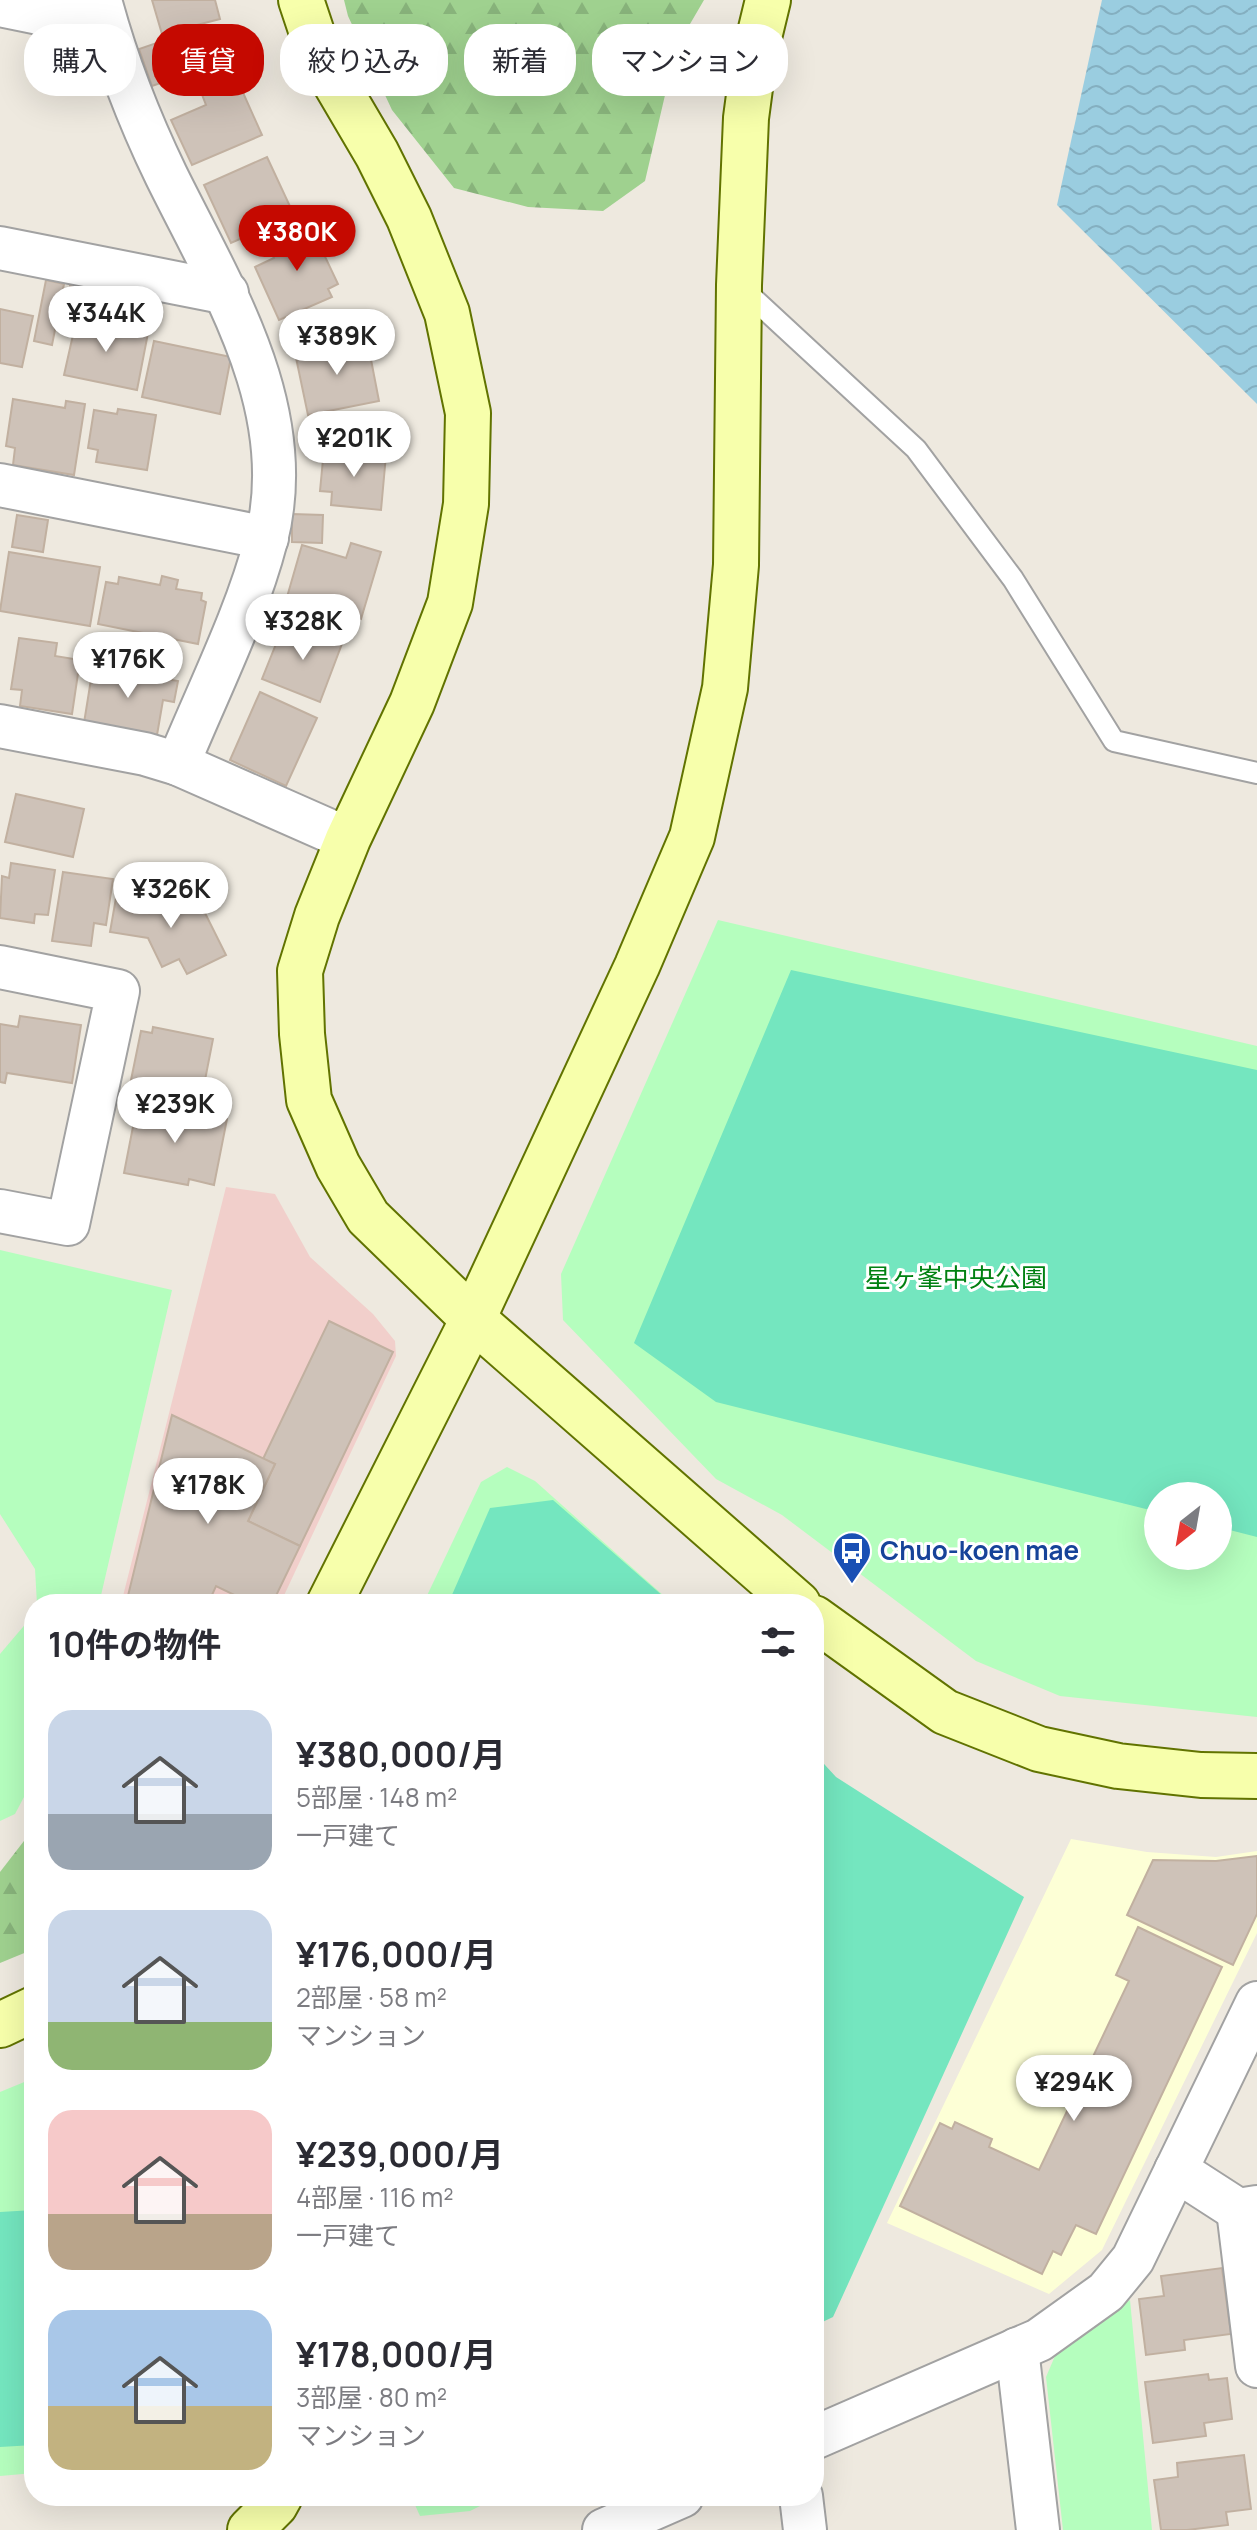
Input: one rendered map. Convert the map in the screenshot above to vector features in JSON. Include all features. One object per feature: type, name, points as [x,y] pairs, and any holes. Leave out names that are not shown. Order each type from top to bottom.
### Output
[{"type":"street","points":[[301,0],[320,57],[377,154],[420,245],[447,313],[468,413],[466,504],[450,603],[412,703],[348,839],[317,916],[300,971],[309,1100],[338,1166],[368,1217],[473,1319],[787,1594]]},
{"type":"street","points":[[334,1594],[473,1319],[637,966],[692,837],[725,688],[736,565],[739,285],[746,118],[754,58],[768,0]]},
{"type":"street","points":[[0,5],[104,13],[132,97],[166,174],[227,293],[249,346],[268,414],[274,479],[267,538],[249,595],[178,764]]},
{"type":"street","points":[[0,248],[227,293]]},
{"type":"street","points":[[0,485],[267,538]]},
{"type":"street","points":[[0,726],[145,754],[178,764],[348,839]]},
{"type":"street","points":[[0,967],[118,991],[68,1224],[0,1211]]},
{"type":"street","points":[[824,1625],[945,1712],[1039,1749],[1118,1766],[1201,1775],[1257,1776]]},
{"type":"street","points":[[824,2434],[1039,2340],[1106,2292],[1133,2259],[1257,2003]]},
{"type":"street","points":[[0,2025],[24,2014]]},
{"type":"street","points":[[1176,2170],[1248,2208],[1257,2366]]},
{"type":"street","points":[[1017,2349],[1038,2530]]},
{"type":"street","points":[[250,2530],[274,2506]]},
{"type":"street","points":[[604,2530],[659,2506]]},
{"type":"street","points":[[802,2506],[805,2530]]},
{"type":"lane","points":[[739,285],[916,449],[1013,579],[1114,741],[1257,773]]},
{"type":"shaded area","points":[[226,1187],[275,1194],[310,1257],[373,1314],[395,1341],[396,1356],[285,1594],[124,1594]]},
{"type":"shaded area","points":[[1071,1839],[1147,1852],[1216,1857],[1257,1851],[1257,1933],[1102,2250],[1049,2294],[887,2223]]},
{"type":"green space","points":[[344,0],[704,0],[690,24],[592,24],[592,96],[665,96],[645,181],[603,211],[528,207],[454,188],[392,110],[385,96],[448,96],[448,24],[352,24]]},
{"type":"green space","name":"星ヶ峯中央公園","points":[[718,920],[1257,1046],[1257,1717],[1060,1696],[976,1661],[782,1515],[716,1479],[563,1320],[561,1274]]},
{"type":"green space","name":"星ヶ峯中央公園","points":[[791,970],[1257,1070],[1257,1537],[1232,1531],[1232,1482],[1144,1482],[1144,1509],[716,1402],[634,1343]]},
{"type":"green space","points":[[0,1250],[172,1290],[101,1594],[36,1594],[35,1569],[0,1514]]},
{"type":"green space","points":[[507,1467],[535,1481],[662,1594],[428,1594],[481,1482]]},
{"type":"green space","points":[[553,1500],[661,1594],[452,1594],[490,1508]]},
{"type":"green space","points":[[24,1626],[24,1797],[15,1814],[0,1821],[0,1654]]},
{"type":"green space","points":[[824,1764],[836,1777],[1024,1897],[833,2317],[824,2321]]},
{"type":"green space","points":[[24,1841],[24,1953],[0,1963],[0,1872]]},
{"type":"green space","points":[[24,2082],[24,2474],[0,2476],[0,2092]]},
{"type":"green space","points":[[24,2211],[24,2446],[0,2447],[0,2212]]},
{"type":"green space","points":[[1130,2300],[1152,2530],[1063,2530],[1046,2377],[1058,2349]]},
{"type":"green space","points":[[416,2506],[480,2506],[470,2511],[420,2516]]},
{"type":"water","points":[[1102,0],[1257,0],[1257,404],[1057,205]]},
{"type":"building","points":[[152,0],[215,0],[220,19],[201,24],[159,24]]},
{"type":"building","points":[[152,45],[152,86],[139,49]]},
{"type":"building","points":[[203,96],[245,96],[262,135],[192,165],[171,120],[206,105]]},
{"type":"building","points":[[267,157],[294,215],[231,243],[204,185]]},
{"type":"building","points":[[310,225],[338,284],[328,289],[332,297],[279,320],[255,267],[274,258],[268,244]]},
{"type":"building","points":[[46,280],[64,284],[52,345],[34,341]]},
{"type":"building","points":[[70,286],[102,293],[97,316],[65,310]]},
{"type":"building","points":[[0,309],[33,316],[22,367],[0,363]]},
{"type":"building","points":[[77,317],[148,333],[137,390],[64,375]]},
{"type":"building","points":[[367,339],[379,401],[308,415],[295,353]]},
{"type":"building","points":[[154,341],[231,357],[220,414],[142,397]]},
{"type":"building","points":[[13,399],[65,408],[66,401],[85,404],[74,475],[13,465],[15,448],[6,446]]},
{"type":"building","points":[[118,409],[156,415],[147,470],[96,462],[98,450],[88,448],[94,410],[117,414]]},
{"type":"building","points":[[324,449],[386,455],[381,510],[331,505],[332,492],[320,491]]},
{"type":"building","points":[[292,514],[323,515],[322,543],[292,542]]},
{"type":"building","points":[[17,515],[48,520],[43,552],[12,547]]},
{"type":"building","points":[[351,543],[381,552],[361,619],[287,597],[302,545],[346,558]]},
{"type":"building","points":[[9,552],[100,567],[90,626],[0,611]]},
{"type":"building","points":[[162,576],[178,580],[176,589],[202,593],[201,600],[206,602],[198,644],[98,624],[106,582],[118,584],[119,577],[160,585]]},
{"type":"building","points":[[299,624],[343,641],[320,702],[262,679],[282,629],[295,635]]},
{"type":"building","points":[[96,636],[171,646],[167,674],[92,663]]},
{"type":"building","points":[[19,638],[57,643],[55,656],[80,660],[72,714],[20,706],[22,690],[11,689]]},
{"type":"building","points":[[93,667],[178,681],[174,702],[163,700],[157,735],[84,723]]},
{"type":"building","points":[[260,692],[317,718],[286,786],[230,760]]},
{"type":"building","points":[[16,794],[84,809],[73,857],[5,842]]},
{"type":"building","points":[[11,863],[55,870],[48,915],[35,914],[34,923],[0,918],[2,876],[9,878]]},
{"type":"building","points":[[63,872],[113,879],[106,925],[94,923],[91,946],[52,941]]},
{"type":"building","points":[[194,891],[226,955],[187,974],[179,959],[162,967],[148,938],[110,932],[116,898],[152,904],[150,913],[158,909],[155,903],[174,894],[176,900]]},
{"type":"building","points":[[20,1016],[81,1025],[72,1083],[7,1073],[5,1083],[0,1082],[0,1024],[18,1027]]},
{"type":"building","points":[[153,1027],[213,1039],[205,1080],[214,1082],[208,1108],[173,1102],[176,1090],[131,1080],[141,1031],[152,1033]]},
{"type":"building","points":[[138,1101],[227,1119],[214,1185],[189,1179],[188,1185],[124,1173]]},
{"type":"building","points":[[329,1321],[393,1352],[300,1546],[248,1521],[275,1464],[263,1459]]},
{"type":"building","points":[[172,1415],[275,1464],[248,1521],[300,1546],[277,1594],[232,1594],[216,1586],[212,1594],[128,1594]]},
{"type":"building","points":[[1257,1856],[1257,1914],[1233,1965],[1127,1915],[1153,1860],[1216,1861]]},
{"type":"building","points":[[1138,1927],[1222,1967],[1096,2234],[1076,2225],[1061,2255],[1053,2251],[1042,2274],[900,2206],[940,2123],[952,2129],[955,2122],[992,2139],[989,2147],[1039,2170],[1129,1981],[1116,1975]]},
{"type":"building","points":[[1222,2268],[1231,2334],[1184,2340],[1185,2350],[1146,2355],[1139,2299],[1164,2296],[1161,2276]]},
{"type":"building","points":[[1208,2374],[1209,2380],[1227,2378],[1232,2419],[1204,2423],[1206,2436],[1153,2443],[1145,2382]]},
{"type":"building","points":[[1244,2455],[1251,2509],[1226,2512],[1228,2525],[1161,2530],[1154,2480],[1178,2477],[1177,2463]]},
{"type":"place","name":"Chuo-koen mae","points":[[852,1585]]}]
